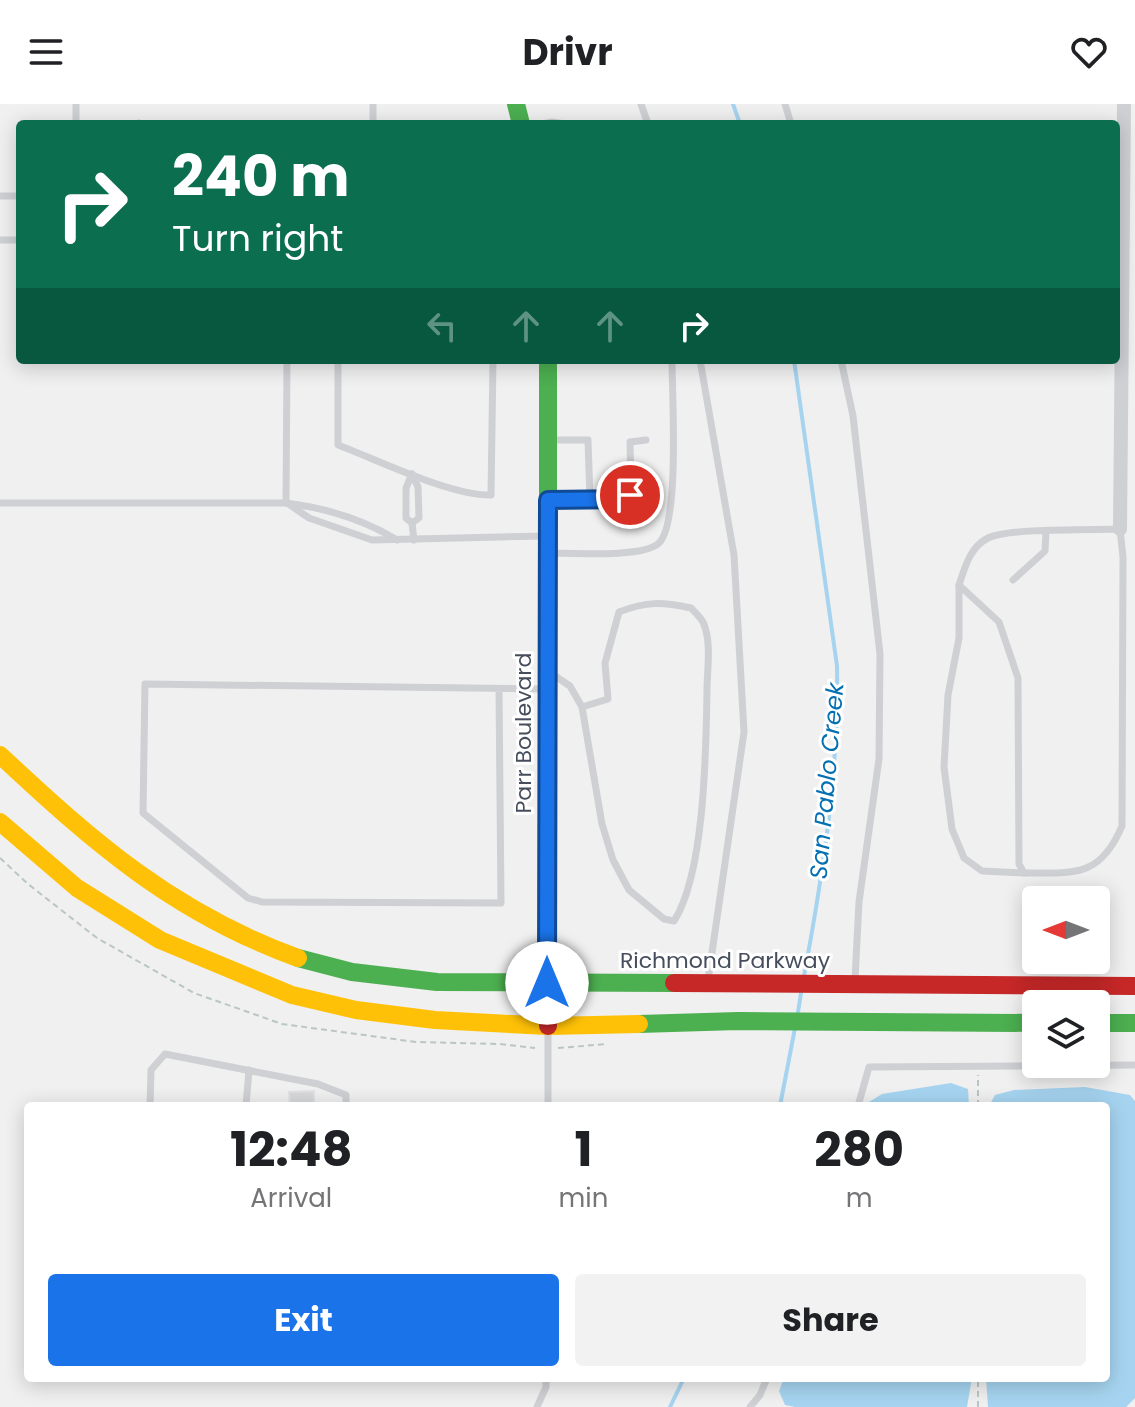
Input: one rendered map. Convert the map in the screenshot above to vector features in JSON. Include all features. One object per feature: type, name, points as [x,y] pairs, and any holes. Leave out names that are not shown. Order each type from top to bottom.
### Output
[{"type":"main road","name":"Parr Boulevard","points":[[548,364],[548,1026]]},
{"type":"main road","name":"Richmond Parkway","points":[[0,755],[82,832],[153,885],[220,925],[340,970],[437,982],[1135,986]]},
{"type":"main road","points":[[0,822],[77,888],[160,940],[292,995],[356,1010],[435,1020],[548,1026],[738,1021],[1022,1023]]},
{"type":"main road","points":[[1110,1023],[1135,1023]]},
{"type":"street","points":[[1120,529],[1129,337],[1124,104]]},
{"type":"lane","points":[[286,503],[287,364]]},
{"type":"lane","points":[[338,364],[338,445],[477,495],[491,495],[493,364]]},
{"type":"lane","points":[[286,503],[309,518],[372,540],[548,544],[643,551],[658,545],[669,525],[672,364]]},
{"type":"lane","points":[[701,364],[734,555],[744,732],[707,985]]},
{"type":"lane","points":[[842,364],[853,416],[880,654],[879,759],[859,902],[855,985]]},
{"type":"lane","points":[[548,440],[588,440],[590,499]]},
{"type":"lane","points":[[548,500],[627,499],[631,488],[630,442],[646,440]]},
{"type":"lane","points":[[412,474],[406,488],[406,518],[412,523],[414,540]]},
{"type":"lane","points":[[412,474],[418,487],[419,518],[412,523]]},
{"type":"lane","points":[[0,503],[286,503],[313,507],[363,523],[397,540]]},
{"type":"lane","points":[[1120,529],[1123,557],[1122,826],[1114,845],[1104,858],[1089,869],[1074,873],[982,871],[964,858],[952,829],[944,767],[948,695],[959,638],[959,585],[970,554],[988,538],[1011,532],[1120,529]]},
{"type":"lane","points":[[1013,580],[1045,551],[1046,532]]},
{"type":"lane","points":[[959,585],[999,622],[1018,678],[1019,864],[1024,873]]},
{"type":"lane","points":[[499,689],[501,903],[262,902],[248,898],[143,813],[145,684],[499,689],[548,680],[570,686],[582,707],[602,824],[613,860],[629,890],[664,919],[674,921],[683,907],[701,809],[707,733],[708,651],[703,623],[691,608],[666,603],[642,603],[619,612],[605,663],[608,699],[582,707]]},
{"type":"lane","name":"Parr Boulevard","points":[[548,1026],[548,1102]]},
{"type":"lane","points":[[150,1102],[151,1070],[165,1054],[318,1084],[346,1095],[346,1102]]},
{"type":"lane","points":[[859,1102],[869,1067],[1135,1065]]},
{"type":"lane","points":[[246,1102],[249,1070]]},
{"type":"lane","points":[[537,1407],[546,1382]]},
{"type":"lane","points":[[750,1407],[765,1382]]},
{"type":"path","points":[[978,1066],[978,1102]]},
{"type":"path","points":[[978,1382],[978,1407]]},
{"type":"water","points":[[951,1083],[968,1089],[969,1102],[869,1102],[882,1094]]},
{"type":"water","points":[[1085,1087],[1130,1095],[1135,1101],[1135,1398],[1126,1407],[988,1407],[986,1382],[1110,1382],[1110,1102],[991,1102],[995,1095],[1014,1090]]},
{"type":"water","points":[[782,1382],[971,1382],[967,1407],[795,1407],[785,1405],[779,1391]]},
{"type":"building","points":[[314,1091],[314,1102],[290,1102],[289,1092]]},
{"type":"waterway","name":"San Pablo Creek","points":[[733,104],[739,120]]},
{"type":"waterway","name":"San Pablo Creek","points":[[795,364],[837,666],[835,744],[828,822],[804,976]]},
{"type":"waterway","name":"San Pablo Creek","points":[[798,1012],[801,993]]},
{"type":"waterway","name":"San Pablo Creek","points":[[781,1102],[795,1028]]},
{"type":"waterway","name":"San Pablo Creek","points":[[670,1407],[682,1382]]},
{"type":"traffic: fast","points":[[516,104],[520,120]]},
{"type":"traffic: fast","points":[[548,364],[548,528]]},
{"type":"traffic: fast","points":[[298,958],[352,972],[437,982],[674,983]]},
{"type":"traffic: fast","points":[[639,1024],[738,1021],[1022,1023]]},
{"type":"traffic: fast","points":[[1110,1023],[1135,1023]]},
{"type":"traffic: slow","points":[[0,755],[69,818],[138,873],[212,920],[298,958]]},
{"type":"traffic: slow","points":[[0,822],[77,888],[160,940],[292,995],[356,1010],[435,1020],[548,1026],[639,1024]]},
{"type":"traffic: jam","points":[[548,528],[548,1026]]},
{"type":"traffic: jam","points":[[674,983],[1135,986]]},
{"type":"route","points":[[547,983],[548,500],[627,499],[630,495]]}]
